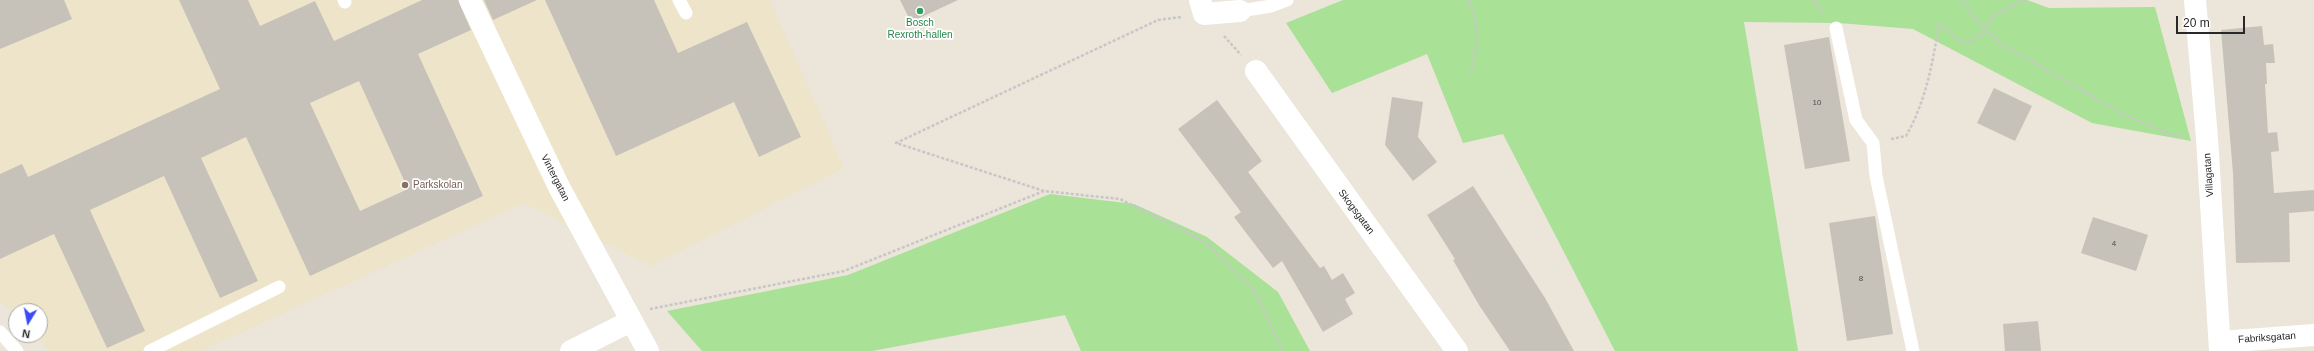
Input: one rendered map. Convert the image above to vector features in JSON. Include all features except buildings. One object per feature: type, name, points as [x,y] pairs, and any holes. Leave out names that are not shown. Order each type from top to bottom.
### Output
[{"type":"street","name":"Vintergatan","points":[[470,0],[559,187],[638,316],[648,351]]},
{"type":"street","name":"Villagatan","points":[[2195,0],[2207,138],[2220,346]]},
{"type":"street","points":[[1202,7],[1240,11]]},
{"type":"street","name":"Skogsgatan","points":[[1256,71],[1457,351]]},
{"type":"street","points":[[571,351],[638,316]]},
{"type":"street","name":"Fabriksgatan","points":[[2220,346],[2314,335]]},
{"type":"lane","points":[[679,0],[686,13]]},
{"type":"lane","points":[[1240,11],[1271,6],[1287,0]]},
{"type":"lane","points":[[1836,28],[1856,120],[1873,143],[1876,176],[1913,351]]},
{"type":"lane","points":[[150,351],[279,287]]},
{"type":"lane","points":[[0,332],[17,351]]},
{"type":"path","points":[[1467,0],[1473,8],[1478,47],[1471,71]]},
{"type":"path","points":[[1961,0],[1985,30],[2003,45],[2125,115],[2172,135],[2207,138]]},
{"type":"path","points":[[1873,143],[1906,136],[1913,124],[1930,73],[1939,23],[1961,42],[1973,42],[1985,30],[1996,14],[2025,0]]},
{"type":"path","points":[[1256,71],[1202,7],[1158,20],[896,143],[1044,191],[1120,199],[1204,240],[1254,290],[1283,351]]},
{"type":"path","points":[[638,316],[844,271],[1044,191]]},
{"type":"shaded area","name":"Parkskolan","points":[[0,0],[770,0],[844,168],[651,266],[524,203],[201,351],[50,351],[42,343],[48,343],[48,303],[8,303],[8,308],[0,300]]},
{"type":"green space","points":[[1343,0],[2027,0],[2049,8],[2155,7],[2191,141],[2092,123],[1913,29],[1839,23],[1744,22],[1798,351],[1615,351],[1503,134],[1463,143],[1427,54],[1332,93],[1286,23]]},
{"type":"green space","points":[[1050,194],[1134,204],[1207,237],[1278,292],[1310,351],[1081,351],[1065,315],[872,351],[702,351],[667,311],[848,275]]},
{"type":"place","name":"Bosch Rexroth-hallen","points":[[920,11]]},
{"type":"place","name":"Parkskolan","points":[[405,185]]}]
